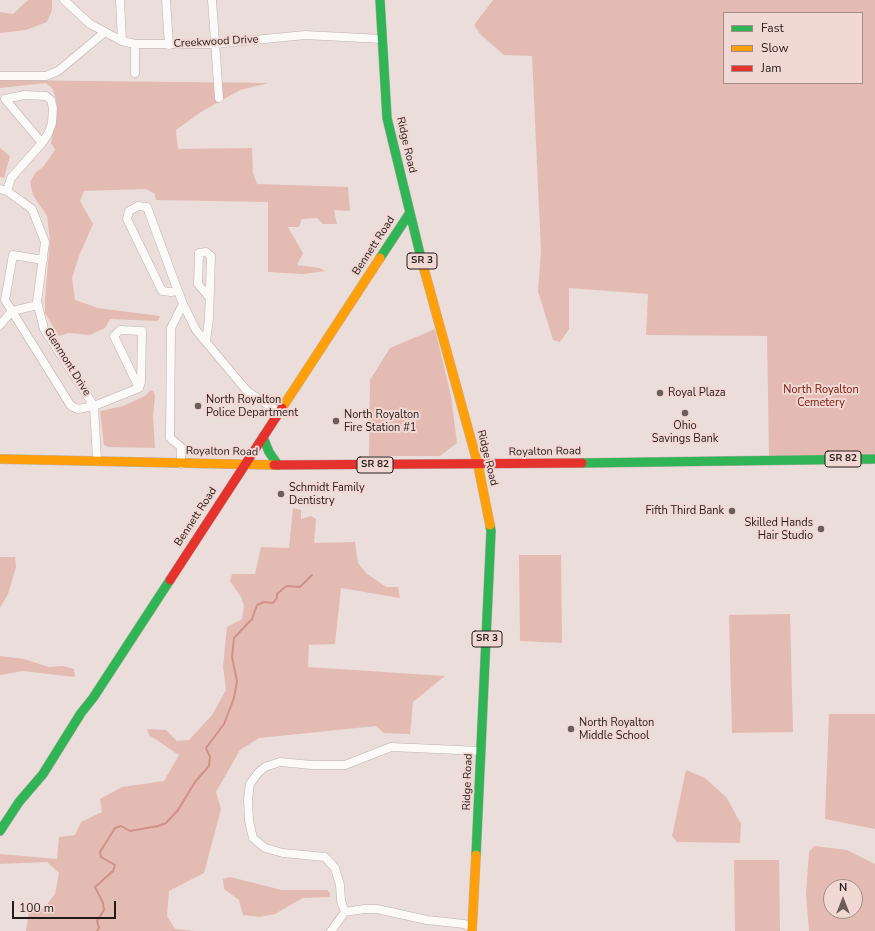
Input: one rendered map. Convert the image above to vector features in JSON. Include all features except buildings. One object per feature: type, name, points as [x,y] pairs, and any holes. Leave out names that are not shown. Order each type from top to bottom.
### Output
[{"type":"main road","name":"Ridge Road","points":[[380,0],[387,118],[409,214],[478,466],[491,531],[472,929]]},
{"type":"main road","name":"Bennett Road","points":[[0,831],[19,802],[42,774],[409,214]]},
{"type":"main road","points":[[264,437],[268,452],[278,465]]},
{"type":"main road","name":"Royalton Road","points":[[0,459],[97,460],[244,465],[478,466],[875,459]]},
{"type":"street","name":"Creekwood Drive","points":[[64,0],[90,24],[122,41],[135,44],[214,44],[305,36],[382,39]]},
{"type":"street","points":[[120,0],[122,41]]},
{"type":"street","points":[[166,0],[169,45]]},
{"type":"street","points":[[212,0],[219,98]]},
{"type":"street","points":[[0,76],[46,76],[58,71],[105,32]]},
{"type":"street","points":[[135,44],[135,73]]},
{"type":"street","points":[[4,190],[12,178],[42,143],[48,134],[52,123],[51,100],[46,96],[24,96],[5,99],[42,143]]},
{"type":"street","name":"Glenmont Drive","points":[[4,190],[32,209],[45,242],[38,304],[44,329],[94,406],[97,460]]},
{"type":"street","points":[[178,291],[162,291],[127,219],[129,211],[138,206],[147,207],[183,304],[196,330],[247,391],[280,413]]},
{"type":"street","points":[[206,341],[209,319],[211,256],[206,252],[199,253],[198,284],[209,297]]},
{"type":"street","points":[[42,260],[12,255],[5,300],[71,406],[78,409],[94,406],[139,388],[141,382],[142,331],[120,330],[114,336],[139,388]]},
{"type":"street","points":[[0,325],[12,311],[38,304]]},
{"type":"street","points":[[181,464],[181,448],[170,438],[171,328],[183,304]]},
{"type":"street","points":[[345,912],[337,874],[326,857],[283,853],[265,848],[253,838],[248,821],[248,799],[250,784],[258,773],[266,767],[280,762],[312,765],[345,765],[391,747],[481,751]]},
{"type":"street","points":[[331,931],[345,912],[377,909],[427,920],[464,924],[472,929]]},
{"type":"green space","points":[[28,0],[52,0],[52,10],[47,22],[26,30],[0,33],[0,12],[13,14]]},
{"type":"green space","name":"North Royalton Cemetery","points":[[493,0],[875,0],[875,456],[769,458],[767,336],[646,335],[648,294],[569,288],[569,329],[560,342],[553,340],[538,291],[541,251],[532,56],[504,55],[481,35],[474,25]]},
{"type":"green space","points":[[0,80],[269,83],[240,90],[201,112],[176,130],[178,149],[252,148],[253,173],[257,184],[348,187],[350,211],[334,210],[337,224],[323,224],[317,218],[302,219],[299,227],[288,227],[303,253],[297,265],[320,268],[325,271],[303,274],[268,272],[268,202],[156,200],[155,194],[146,189],[84,191],[80,201],[93,224],[79,256],[72,278],[75,300],[98,308],[160,316],[158,321],[110,319],[105,328],[90,335],[68,333],[59,336],[45,313],[50,240],[47,216],[33,195],[30,182],[36,172],[43,167],[55,150],[51,143],[56,119],[56,99],[53,89],[46,83],[0,88]]},
{"type":"green space","points":[[0,148],[10,156],[4,178],[0,177]]},
{"type":"green space","points":[[435,329],[451,396],[457,443],[440,456],[369,456],[370,380],[390,348]]},
{"type":"green space","points":[[151,390],[154,392],[155,396],[153,416],[155,448],[109,447],[104,445],[100,411],[123,406],[145,396]]},
{"type":"green space","points":[[293,508],[301,510],[301,519],[311,516],[316,519],[314,543],[355,542],[358,563],[366,573],[386,587],[398,587],[400,598],[341,588],[335,644],[309,645],[308,667],[445,676],[413,702],[410,734],[384,733],[376,726],[259,738],[240,750],[216,792],[221,809],[204,873],[169,891],[167,916],[175,929],[195,931],[26,931],[29,910],[44,908],[55,894],[59,873],[47,862],[0,864],[0,854],[57,859],[59,837],[75,835],[81,822],[102,812],[100,799],[122,787],[164,781],[179,755],[149,735],[147,729],[166,730],[177,741],[189,740],[212,715],[226,690],[223,667],[227,627],[242,619],[244,606],[241,597],[230,581],[232,574],[255,574],[261,547],[289,548]]},
{"type":"green space","points":[[519,555],[561,555],[562,643],[520,641]]},
{"type":"green space","points":[[0,557],[15,557],[16,567],[8,594],[0,608]]},
{"type":"green space","points":[[790,614],[793,732],[732,733],[729,615]]},
{"type":"green space","points":[[0,656],[24,659],[49,667],[63,666],[74,669],[75,677],[23,671],[0,675]]},
{"type":"green space","points":[[829,714],[875,714],[875,829],[825,819]]},
{"type":"green space","points":[[686,770],[705,778],[727,798],[741,824],[740,843],[677,842],[672,836]]},
{"type":"green space","points":[[814,846],[847,850],[875,864],[875,931],[809,931],[806,894],[809,852]]},
{"type":"green space","points":[[734,860],[779,860],[780,931],[735,931]]},
{"type":"green space","points":[[230,877],[282,890],[327,890],[330,893],[330,897],[303,898],[275,914],[260,917],[243,915],[239,900],[224,889],[223,879]]},
{"type":"waterway","points":[[97,931],[99,928],[97,921],[104,910],[103,903],[95,887],[113,871],[115,865],[101,857],[100,852],[115,828],[121,826],[130,831],[158,826],[166,823],[178,810],[195,782],[209,766],[210,757],[206,748],[224,724],[234,698],[237,681],[232,657],[234,638],[252,619],[257,605],[264,602],[273,603],[277,598],[277,594],[284,588],[287,586],[300,587],[312,575]]},
{"type":"traffic: fast","points":[[380,0],[387,118],[421,258]]},
{"type":"traffic: fast","points":[[380,258],[409,214]]},
{"type":"traffic: fast","points":[[263,437],[269,452],[278,465]]},
{"type":"traffic: fast","points":[[582,463],[875,459]]},
{"type":"traffic: fast","points":[[476,855],[491,531],[490,525]]},
{"type":"traffic: fast","points":[[0,831],[19,802],[43,774],[81,713],[93,698],[170,580]]},
{"type":"traffic: slow","points":[[282,408],[380,258]]},
{"type":"traffic: slow","points":[[421,258],[478,465],[490,525]]},
{"type":"traffic: slow","points":[[0,459],[274,465]]},
{"type":"traffic: slow","points":[[472,931],[476,855]]},
{"type":"traffic: jam","points":[[170,580],[282,408]]},
{"type":"traffic: jam","points":[[274,465],[582,463]]},
{"type":"place","name":"Royal Plaza","points":[[660,393]]},
{"type":"place","name":"North Royalton Police Department","points":[[198,406]]},
{"type":"place","name":"Ohio Savings Bank","points":[[685,413]]},
{"type":"place","name":"North Royalton Fire Station #1","points":[[336,421]]},
{"type":"place","name":"Schmidt Family Dentistry","points":[[281,494]]},
{"type":"place","name":"Fifth Third Bank","points":[[732,511]]},
{"type":"place","name":"Skilled Hands Hair Studio","points":[[821,529]]},
{"type":"place","name":"North Royalton Middle School","points":[[571,729]]}]
